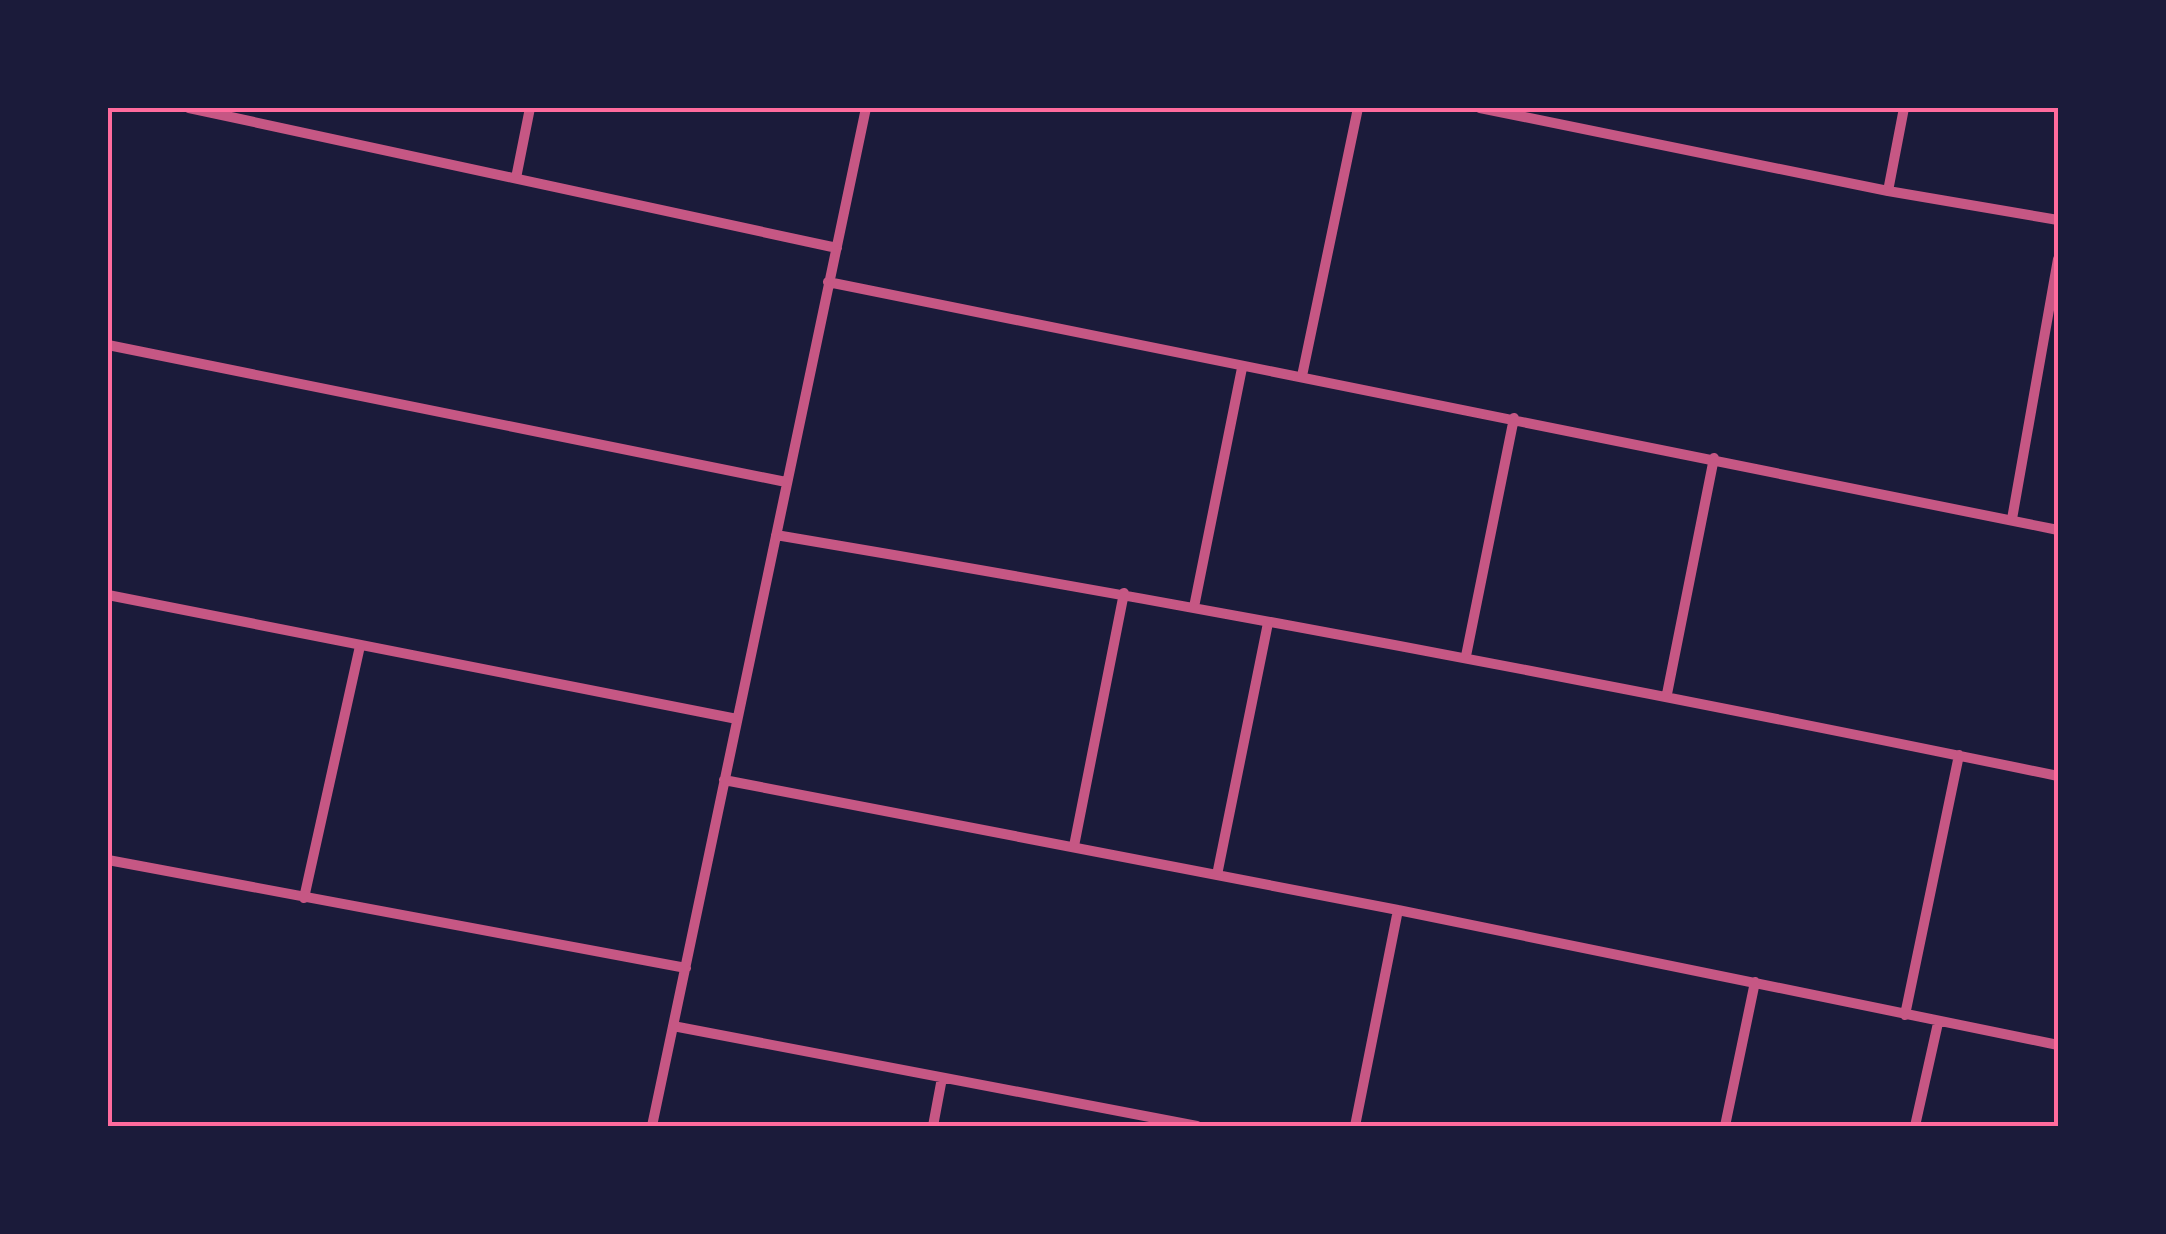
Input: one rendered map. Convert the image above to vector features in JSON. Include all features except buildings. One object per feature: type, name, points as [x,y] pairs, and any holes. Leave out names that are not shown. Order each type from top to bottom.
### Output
[{"type":"street","points":[[188,108],[837,248]]},
{"type":"street","points":[[516,178],[530,108]]},
{"type":"street","points":[[652,1126],[866,108]]},
{"type":"street","points":[[1302,376],[1358,108]]},
{"type":"street","points":[[1480,108],[1500,109],[1888,191],[2058,220]]},
{"type":"street","points":[[1888,191],[1904,108]]},
{"type":"street","points":[[2012,519],[2058,259]]},
{"type":"street","points":[[828,282],[2058,530]]},
{"type":"street","points":[[108,344],[786,482]]},
{"type":"street","points":[[1194,607],[1242,368]]},
{"type":"street","points":[[1466,656],[1514,418]]},
{"type":"street","points":[[1668,694],[1714,458]]},
{"type":"street","points":[[776,534],[1124,593],[1268,623],[1668,694],[2058,776]]},
{"type":"street","points":[[1074,846],[1124,593]]},
{"type":"street","points":[[108,595],[737,720]]},
{"type":"street","points":[[1217,875],[1268,623]]},
{"type":"street","points":[[304,898],[360,646]]},
{"type":"street","points":[[1905,1015],[1959,755]]},
{"type":"street","points":[[724,780],[1398,910],[2058,1045]]},
{"type":"street","points":[[108,860],[686,968]]},
{"type":"street","points":[[1356,1126],[1398,910]]},
{"type":"street","points":[[1725,1126],[1755,982]]},
{"type":"street","points":[[1915,1126],[1938,1023]]},
{"type":"street","points":[[674,1026],[1161,1123],[1197,1126]]},
{"type":"street","points":[[932,1126],[942,1078]]}]
